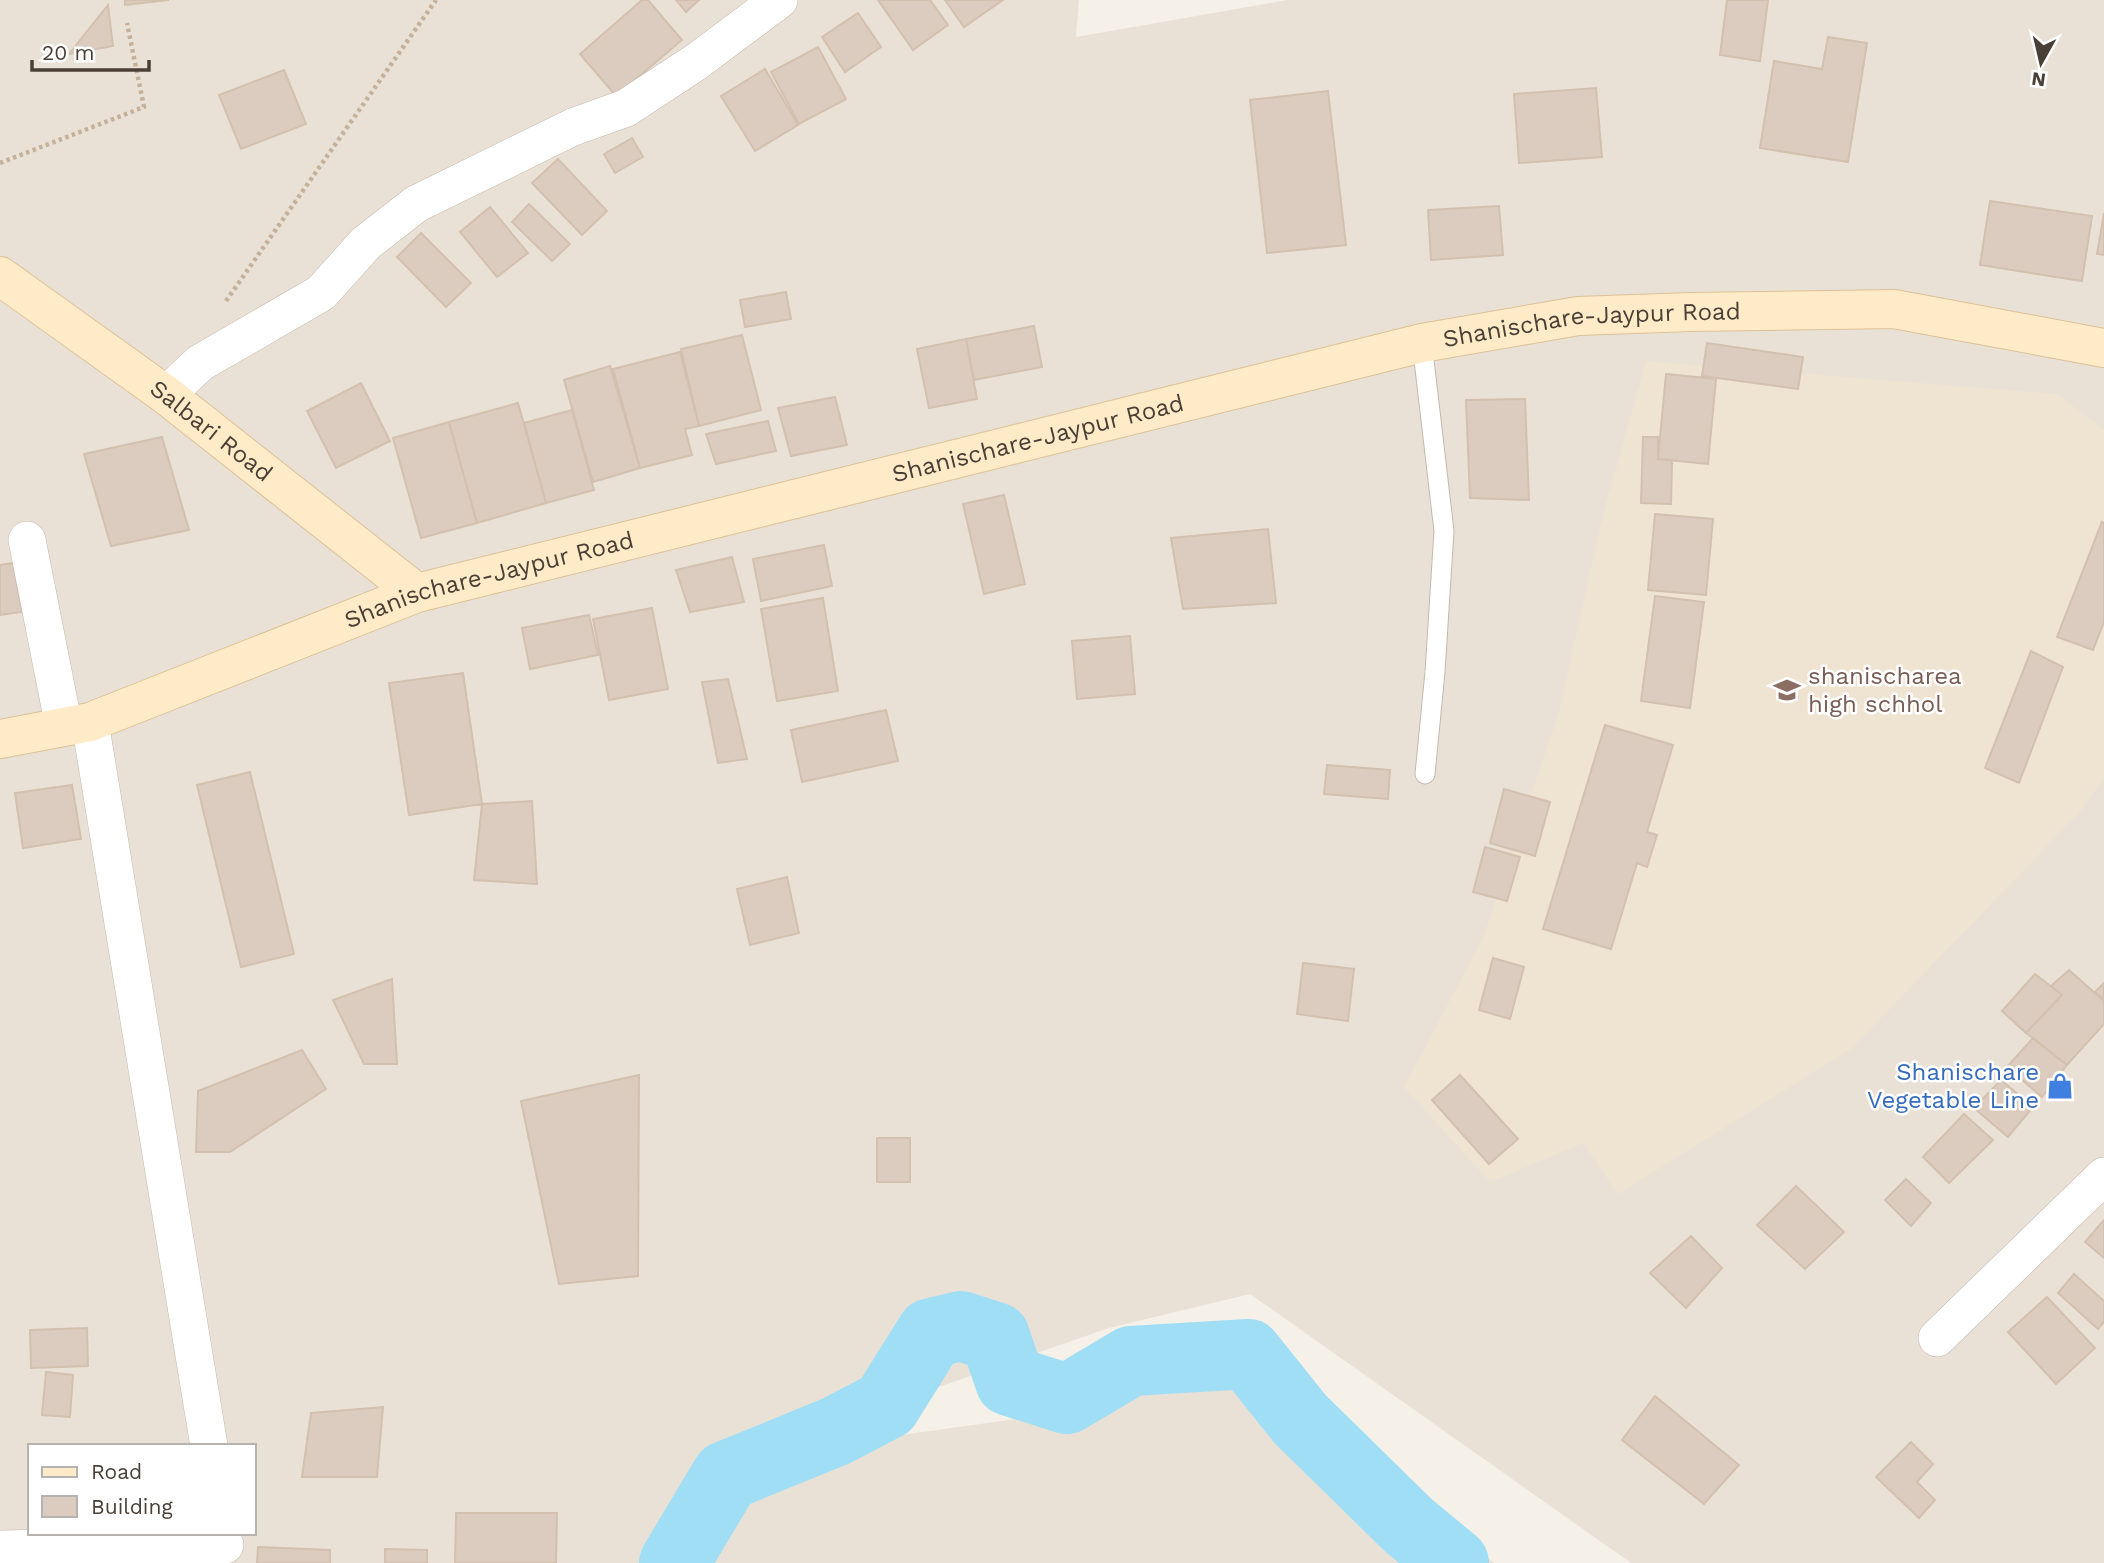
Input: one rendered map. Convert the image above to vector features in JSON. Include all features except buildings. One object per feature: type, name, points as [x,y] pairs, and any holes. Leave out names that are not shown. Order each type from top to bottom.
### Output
[{"type":"street","points":[[166,395],[200,363],[321,293],[366,243],[416,204],[573,127],[626,108],[696,62],[779,0]]},
{"type":"street","name":"Salbari Road","points":[[0,276],[166,395],[418,593]]},
{"type":"street","name":"Shanischare-Jaypur Road","points":[[0,739],[77,724],[418,593],[1422,343],[1578,316],[1894,309],[2104,348]]},
{"type":"street","points":[[27,540],[77,724],[209,1444]]},
{"type":"street","points":[[1937,1338],[2104,1176]]},
{"type":"street","points":[[17,1553],[224,1547]]},
{"type":"lane","points":[[1422,343],[1444,531],[1425,774]]},
{"type":"path","points":[[221,309],[436,0]]},
{"type":"path","points":[[0,163],[144,107],[127,23]]},
{"type":"shaded area","points":[[0,0],[1079,0],[1076,37],[1287,0],[2104,0],[2104,1563],[1631,1563],[1250,1294],[1109,1328],[924,1392],[796,1423],[701,1476],[667,1553],[669,1563],[0,1563]]},
{"type":"shaded area","points":[[1646,361],[2057,394],[2104,430],[2104,778],[2079,813],[1852,1048],[1618,1194],[1583,1143],[1490,1182],[1404,1087],[1483,938],[1559,712],[1602,519]]},
{"type":"shaded area","points":[[1249,1336],[1494,1563],[689,1563],[729,1495],[829,1445],[1052,1414]]},
{"type":"waterway","points":[[674,1563],[726,1476],[836,1431],[886,1405],[931,1333],[961,1326],[995,1337],[1010,1381],[1067,1399],[1131,1361],[1248,1354],[1300,1419],[1408,1525],[1454,1563]]},
{"type":"place","name":"shanischarea high schhol","points":[[1787,690]]},
{"type":"place","name":"Shanischare Vegetable Line","points":[[2060,1086]]}]
